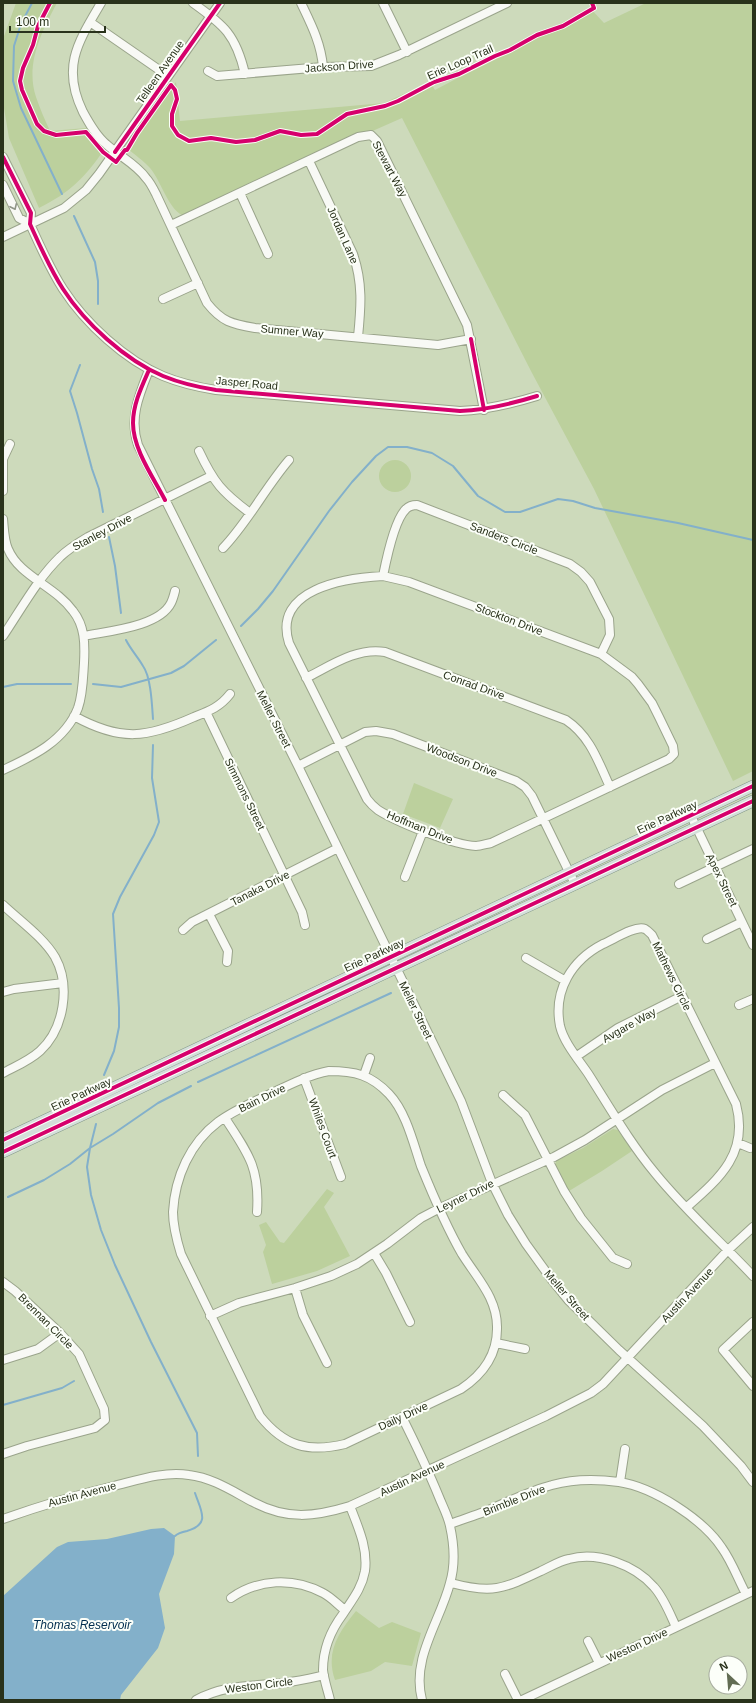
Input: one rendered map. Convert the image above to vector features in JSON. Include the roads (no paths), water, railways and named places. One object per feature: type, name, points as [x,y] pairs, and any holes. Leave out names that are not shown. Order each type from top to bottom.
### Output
[{"type":"main road","name":"Erie Parkway","points":[[3,1140],[753,786]]},
{"type":"main road","name":"Erie Parkway","points":[[3,1152],[753,801]]},
{"type":"street","name":"Sumner Way","points":[[101,3],[80,41],[73,62],[73,83],[78,100],[94,131],[104,143],[146,177],[207,303],[216,314],[231,324],[255,328],[438,344],[471,339]]},
{"type":"street","points":[[193,3],[224,26],[232,37],[242,60],[245,74]]},
{"type":"street","name":"Telleen Avenue","points":[[3,237],[64,208],[86,190],[115,152],[220,3]]},
{"type":"street","points":[[301,3],[316,34],[322,52],[324,67]]},
{"type":"street","points":[[383,3],[407,52]]},
{"type":"street","name":"Jackson Drive","points":[[208,71],[217,76],[324,67],[371,66],[407,52],[507,3]]},
{"type":"street","points":[[90,22],[168,76]]},
{"type":"street","name":"Stewart Way","points":[[171,226],[358,137],[371,135],[377,141],[468,325],[471,339]]},
{"type":"street","points":[[3,157],[31,213],[30,224],[19,218],[3,185]]},
{"type":"street","name":"Jordan Lane","points":[[309,161],[353,254],[358,269],[361,286],[361,303],[358,337]]},
{"type":"street","points":[[240,193],[268,254]]},
{"type":"street","name":"Jasper Road","points":[[30,224],[64,290],[84,317],[104,337],[149,370],[180,382],[216,390],[434,410],[484,410],[537,396]]},
{"type":"street","points":[[163,299],[198,283]]},
{"type":"street","points":[[471,339],[484,410]]},
{"type":"street","name":"Meller Street","points":[[149,370],[138,398],[133,422],[134,434],[143,457],[298,766],[461,1101],[492,1183],[508,1215],[522,1238],[569,1301],[628,1358],[703,1426],[741,1466],[753,1482]]},
{"type":"street","points":[[3,491],[3,459],[10,444]]},
{"type":"street","points":[[199,451],[211,476],[231,499],[250,513]]},
{"type":"street","points":[[223,548],[233,538],[289,460]]},
{"type":"street","name":"Stanley Drive","points":[[3,636],[40,581],[59,558],[73,546],[88,537],[211,476]]},
{"type":"street","name":"Sanders Circle","points":[[383,576],[387,552],[402,514],[409,507],[417,505],[570,564],[581,572],[594,590],[609,619],[610,635],[601,654]]},
{"type":"street","points":[[3,519],[5,539],[12,557],[19,565],[67,603],[74,612],[84,636],[85,646],[82,687],[78,707],[74,716],[53,743],[32,756],[3,770]]},
{"type":"street","name":"Stockton Drive","points":[[296,604],[310,593],[341,581],[363,577],[383,576],[409,582],[601,654],[632,677],[649,698],[673,746],[674,754]]},
{"type":"street","points":[[84,636],[151,620],[161,614],[171,604],[175,591]]},
{"type":"street","name":"Hoffman Drive","points":[[296,604],[289,612],[286,622],[286,632],[289,643],[367,799],[376,809],[388,816],[423,831],[463,844],[477,846],[491,843],[669,759],[674,754]]},
{"type":"street","name":"Conrad Drive","points":[[306,678],[355,654],[385,652],[566,720],[577,727],[585,736],[610,787]]},
{"type":"street","points":[[74,716],[91,726],[107,732],[141,734],[162,731],[206,712],[223,703],[230,694]]},
{"type":"street","name":"Simmons Street","points":[[206,712],[302,912],[305,925]]},
{"type":"street","name":"Woodson Drive","points":[[298,766],[365,732],[376,731],[393,734],[516,781],[525,787],[532,796],[575,884]]},
{"type":"street","name":"Apex Street","points":[[691,816],[753,945]]},
{"type":"street","points":[[405,877],[423,831]]},
{"type":"street","name":"Tanaka Drive","points":[[183,930],[192,922],[338,848]]},
{"type":"street","points":[[680,884],[753,849]]},
{"type":"street","points":[[3,905],[47,946],[60,968],[64,996],[62,1012],[51,1038],[42,1050],[31,1058],[3,1073]]},
{"type":"street","points":[[209,914],[228,950],[227,962]]},
{"type":"street","points":[[707,939],[742,922]]},
{"type":"street","name":"Mathews Circle","points":[[687,1207],[722,1173],[735,1153],[738,1143],[739,1116],[736,1104],[652,935],[645,929],[636,929],[593,950],[578,962],[564,980],[559,1011],[560,1026],[566,1040],[617,1119],[655,1173],[687,1207],[753,1276]]},
{"type":"street","points":[[526,958],[564,980]]},
{"type":"street","points":[[3,992],[14,989],[63,983]]},
{"type":"street","name":"Avgare Way","points":[[577,1056],[618,1028],[682,996]]},
{"type":"street","points":[[739,1005],[753,999]]},
{"type":"street","points":[[364,1075],[370,1058]]},
{"type":"street","name":"Leyner Drive","points":[[210,1316],[239,1303],[295,1288],[331,1276],[357,1264],[421,1218],[492,1183],[548,1159],[585,1140],[662,1090],[716,1063]]},
{"type":"street","name":"Bain Drive","points":[[210,1316],[181,1254],[176,1235],[173,1213],[177,1187],[190,1153],[207,1132],[224,1118],[304,1078],[329,1071],[364,1075],[378,1084],[390,1095],[399,1108],[440,1208]]},
{"type":"street","name":"Whiles Court","points":[[304,1078],[341,1178]]},
{"type":"street","points":[[503,1096],[525,1115],[564,1191],[580,1218],[614,1258],[627,1264]]},
{"type":"street","points":[[224,1118],[245,1147],[251,1159],[257,1180],[258,1212]]},
{"type":"street","points":[[738,1143],[750,1148]]},
{"type":"street","name":"Daily Drive","points":[[210,1316],[260,1416],[280,1436],[291,1443],[316,1449],[330,1448],[345,1444],[461,1389],[473,1381],[483,1371],[491,1356],[496,1343],[497,1319],[493,1304],[485,1288],[462,1254],[440,1208]]},
{"type":"street","name":"Austin Avenue","points":[[3,1519],[37,1506],[70,1497],[146,1478],[174,1474],[188,1474],[201,1477],[230,1488],[253,1502],[272,1510],[295,1516],[325,1514],[350,1506],[546,1416],[591,1393],[603,1384],[728,1250],[753,1227]]},
{"type":"street","points":[[374,1253],[386,1273],[410,1322]]},
{"type":"street","name":"Brennan Circle","points":[[3,1282],[16,1291],[60,1333],[79,1354],[104,1409],[105,1420],[95,1428],[3,1454]]},
{"type":"street","points":[[295,1288],[304,1315],[327,1363]]},
{"type":"street","points":[[753,1322],[724,1350],[753,1386]]},
{"type":"street","points":[[3,1360],[38,1349],[60,1333]]},
{"type":"street","points":[[496,1343],[525,1349]]},
{"type":"street","points":[[402,1417],[450,1524],[454,1554],[451,1583],[421,1658],[419,1679],[422,1700]]},
{"type":"street","points":[[620,1482],[625,1449]]},
{"type":"street","name":"Brimble Drive","points":[[450,1524],[554,1484],[573,1481],[620,1482],[653,1493],[674,1504],[696,1520],[722,1547],[749,1592]]},
{"type":"street","points":[[330,1700],[324,1675],[325,1652],[333,1628],[359,1590],[365,1571],[364,1541],[350,1506]]},
{"type":"street","points":[[451,1583],[473,1589],[486,1590],[514,1584],[569,1558],[585,1557],[610,1560],[628,1566],[654,1587],[664,1602],[676,1627]]},
{"type":"street","points":[[231,1598],[241,1591],[257,1584],[292,1582],[324,1593],[345,1610]]},
{"type":"street","name":"Weston Drive","points":[[522,1700],[749,1592]]},
{"type":"street","points":[[588,1642],[599,1663]]},
{"type":"street","points":[[506,1674],[518,1700]]},
{"type":"street","name":"Weston Circle","points":[[196,1700],[218,1690],[237,1686],[290,1682],[324,1675]]},
{"type":"water","name":"Thomas Reservoir","points":[[164,1528],[175,1536],[174,1554],[159,1594],[165,1628],[158,1648],[121,1695],[120,1700],[3,1700],[3,1596],[57,1547],[68,1542],[107,1539],[151,1529]]},
{"type":"waterway","points":[[32,3],[21,24],[14,46],[13,81],[21,108],[62,194]]},
{"type":"waterway","points":[[74,216],[95,262],[98,281],[98,304]]},
{"type":"waterway","points":[[80,365],[70,391],[99,489],[103,512]]},
{"type":"waterway","points":[[241,626],[273,591],[329,511],[352,482],[376,456],[388,447],[407,447],[432,453],[453,466],[478,496],[505,512],[520,512],[558,499],[573,501],[595,508],[678,523],[753,540]]},
{"type":"waterway","points":[[109,537],[115,566],[121,613]]},
{"type":"waterway","points":[[126,640],[146,671],[151,691],[153,719]]},
{"type":"waterway","points":[[93,684],[121,687],[171,673],[184,666],[216,640]]},
{"type":"waterway","points":[[3,687],[17,684],[71,684]]},
{"type":"waterway","points":[[104,1075],[114,1051],[119,1027],[113,914],[120,897],[154,835],[159,822],[152,778],[153,745]]},
{"type":"waterway","points":[[198,1082],[391,993]]},
{"type":"waterway","points":[[191,1086],[158,1103],[90,1148],[87,1167],[91,1195],[101,1230],[115,1265],[151,1342],[197,1433],[198,1456]]},
{"type":"waterway","points":[[8,1197],[44,1180],[70,1164],[90,1148],[96,1124]]},
{"type":"waterway","points":[[3,1405],[62,1388],[74,1381]]},
{"type":"waterway","points":[[175,1536],[194,1528],[202,1521],[201,1511],[195,1493]]}]
